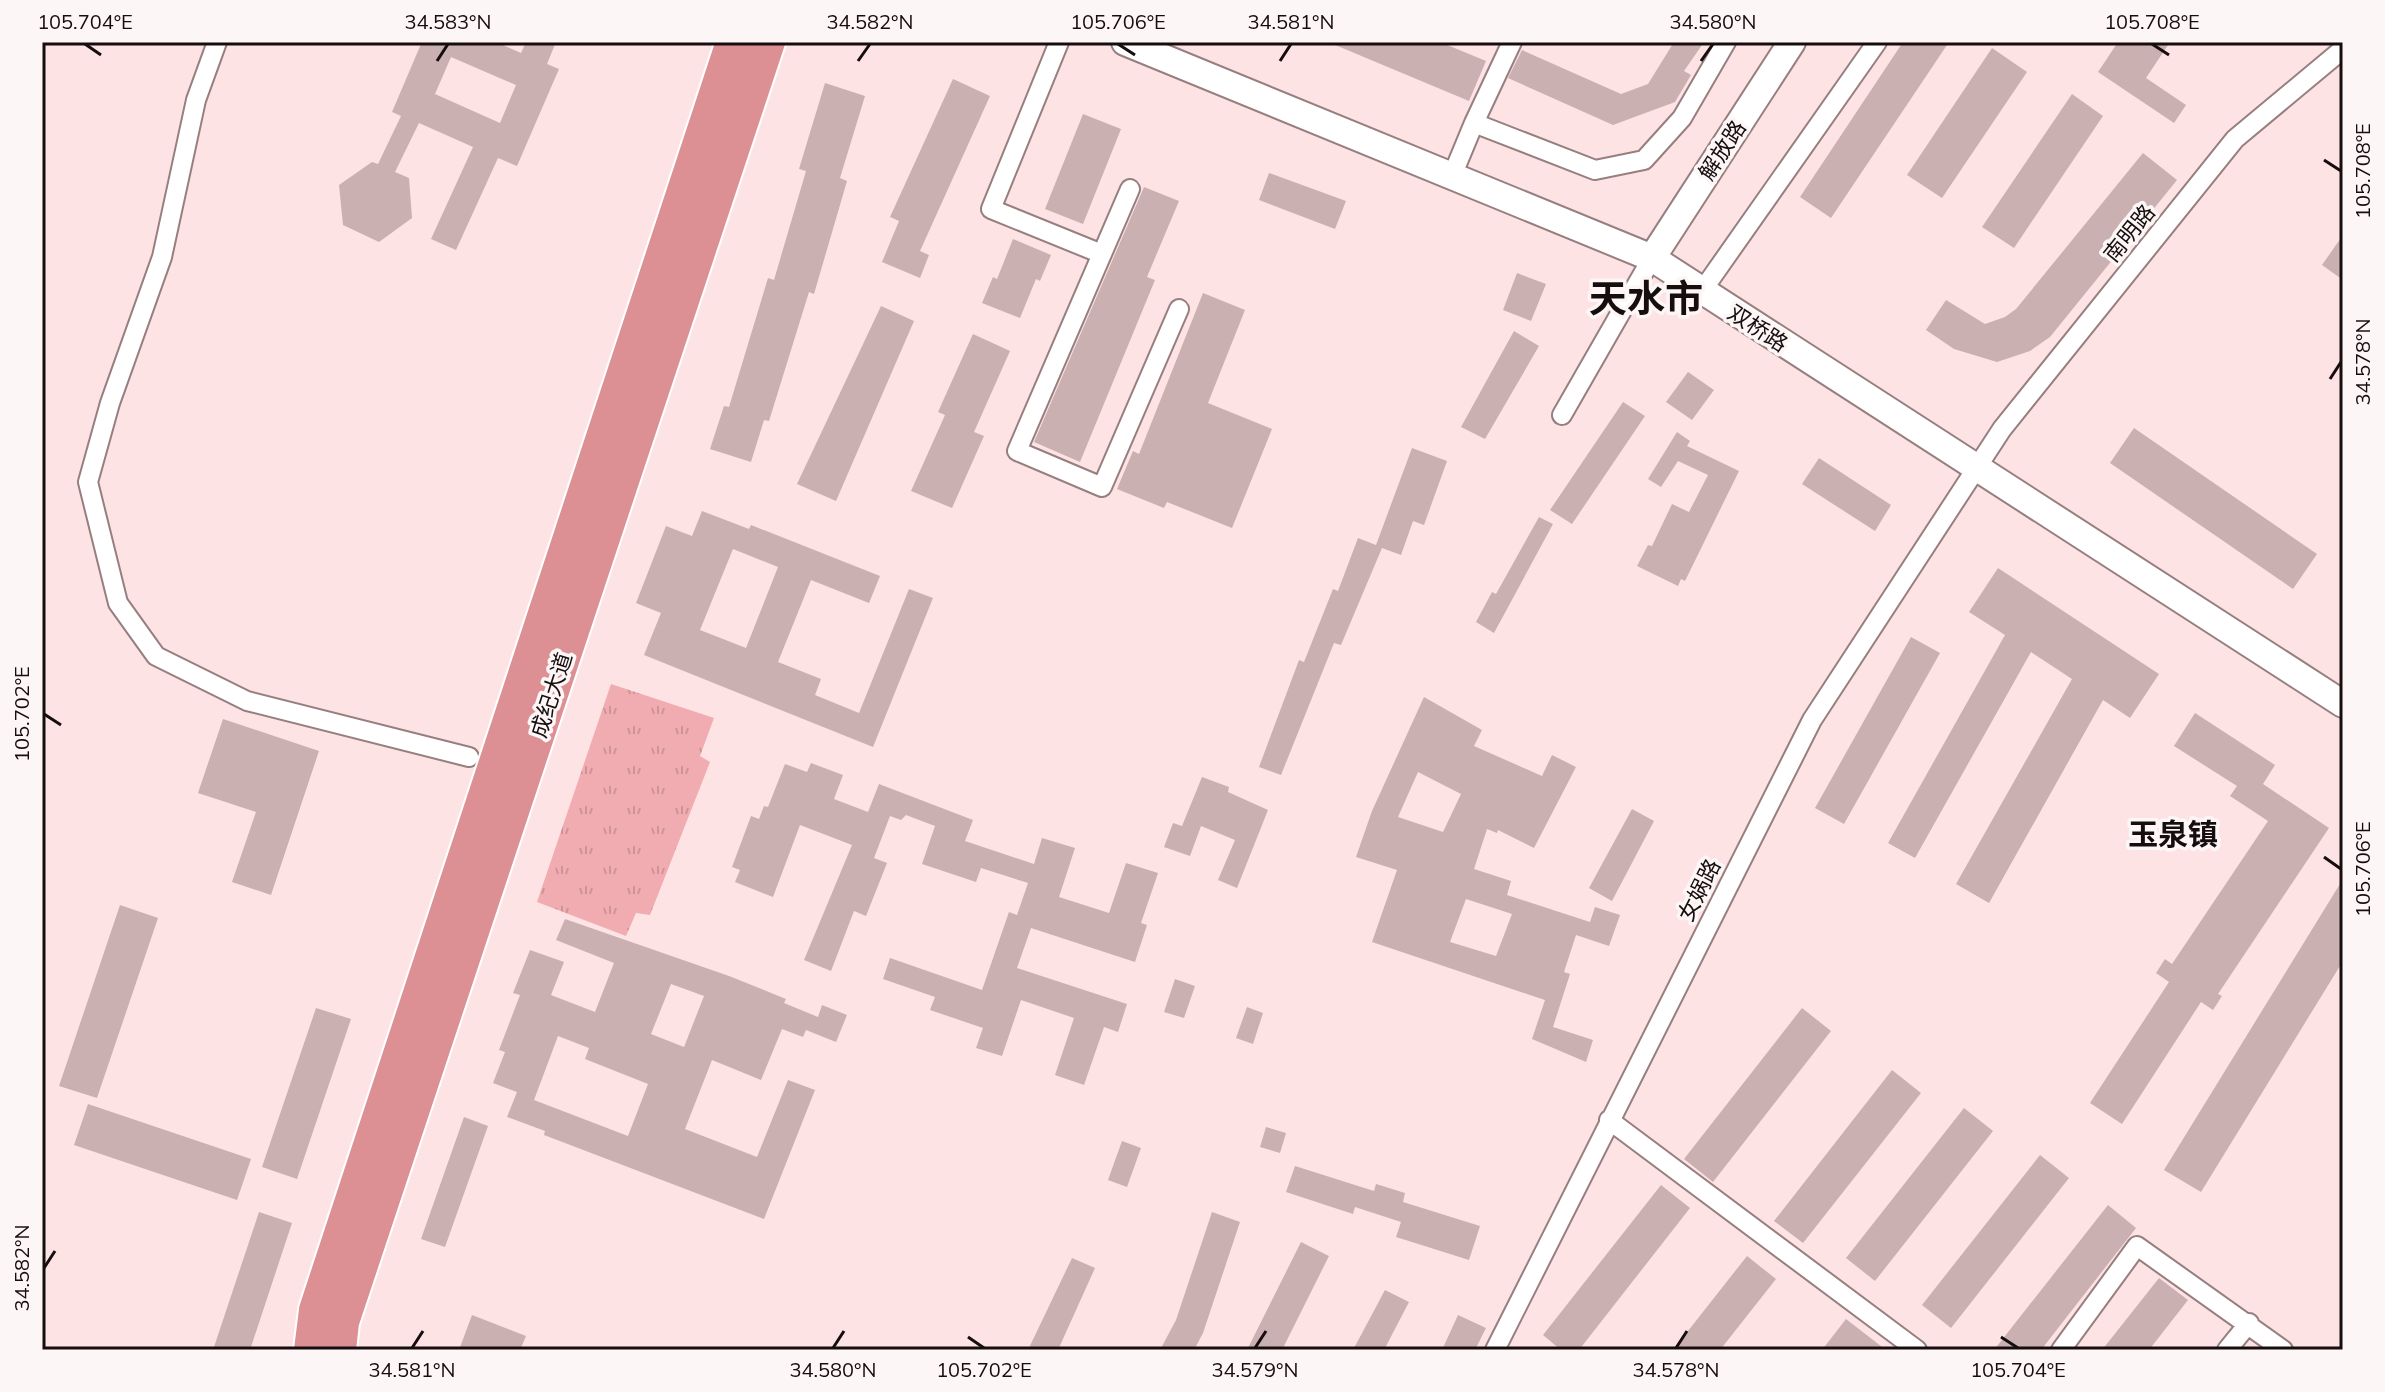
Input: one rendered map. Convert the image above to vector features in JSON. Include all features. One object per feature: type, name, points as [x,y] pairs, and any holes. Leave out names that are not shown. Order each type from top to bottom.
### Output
[{"type":"highway","name":"成纪大道","points":[[311,1350],[320,1295],[733,42]]},
{"type":"highway","name":"成纪大道","points":[[339,1350],[342,1322],[768,42]]},
{"type":"main road","name":"双桥路","points":[[1125,42],[1652,258],[2343,704]]},
{"type":"main road","name":"解放路","points":[[1652,258],[1792,42]]},
{"type":"street","points":[[217,42],[196,100],[162,257],[110,403],[88,482],[118,603],[156,656],[247,701],[469,757]]},
{"type":"street","points":[[1059,42],[991,209],[1102,254]]},
{"type":"street","points":[[1452,176],[1512,42]]},
{"type":"street","points":[[1474,123],[1595,170],[1644,160],[1682,118],[1726,42]]},
{"type":"street","points":[[1702,291],[1877,42]]},
{"type":"street","name":"南明路","points":[[1975,469],[2002,429],[2235,139],[2343,49]]},
{"type":"street","points":[[1130,189],[1017,451],[1102,487],[1179,309]]},
{"type":"street","points":[[1562,415],[1652,258]]},
{"type":"street","name":"女娲路","points":[[1495,1350],[1812,720],[1975,469]]},
{"type":"street","points":[[1609,1120],[1917,1350]]},
{"type":"street","points":[[2061,1350],[2137,1246],[2283,1350]]},
{"type":"street","points":[[2227,1350],[2249,1323]]},
{"type":"green space","points":[[611,684],[714,718],[700,756],[710,762],[650,915],[636,913],[626,936],[537,902]]},
{"type":"building","points":[[417,42],[496,42],[521,53],[526,42],[556,42],[547,64],[559,69],[517,166],[498,158],[456,250],[431,239],[473,147],[419,123],[395,172],[409,178],[412,218],[379,242],[343,225],[339,185],[372,162],[378,164],[401,116],[392,112],[421,44]],"holes":[[[451,57],[516,85],[500,123],[435,94]]]},
{"type":"building","points":[[1328,42],[1440,42],[1486,61],[1469,101]]},
{"type":"building","points":[[1674,42],[1704,42],[1684,71],[1691,75],[1675,102],[1613,125],[1508,78],[1522,50],[1621,94],[1648,84]]},
{"type":"building","points":[[1903,42],[1949,42],[1831,218],[1800,197]]},
{"type":"building","points":[[2118,42],[2170,42],[2146,78],[2186,105],[2174,123],[2098,72]]},
{"type":"building","points":[[1992,48],[2027,72],[1942,198],[1907,175]]},
{"type":"building","points":[[953,79],[990,96],[920,251],[929,255],[920,278],[882,262],[899,221],[890,217]]},
{"type":"building","points":[[825,83],[865,96],[840,178],[847,181],[814,294],[809,292],[769,421],[764,420],[751,462],[710,449],[724,406],[729,407],[768,278],[774,280],[806,171],[799,169]]},
{"type":"building","points":[[2072,94],[2103,116],[2014,248],[1982,227]]},
{"type":"building","points":[[1083,114],[1121,129],[1083,224],[1045,209]]},
{"type":"building","points":[[2143,153],[2177,180],[2050,337],[2030,351],[1997,362],[1954,349],[1926,330],[1946,300],[1985,324],[2005,317],[2016,309]]},
{"type":"building","points":[[1269,173],[1346,201],[1335,229],[1259,200]]},
{"type":"building","points":[[1144,187],[1179,201],[1147,277],[1155,280],[1080,462],[1034,442]]},
{"type":"building","points":[[2343,235],[2343,280],[2322,265]]},
{"type":"building","points":[[1013,239],[1051,255],[1040,281],[1036,279],[1020,318],[982,303],[993,277],[997,279]]},
{"type":"building","points":[[1517,273],[1546,284],[1531,321],[1503,310]]},
{"type":"building","points":[[1203,293],[1245,310],[1208,403],[1272,429],[1232,528],[1167,502],[1164,508],[1117,489],[1133,451],[1139,454]]},
{"type":"building","points":[[881,306],[914,321],[836,501],[797,484]]},
{"type":"building","points":[[1514,331],[1539,346],[1485,439],[1461,427]]},
{"type":"building","points":[[973,334],[1010,351],[974,432],[984,436],[952,508],[911,491],[945,415],[938,412]]},
{"type":"building","points":[[1688,372],[1714,390],[1692,420],[1666,402]]},
{"type":"building","points":[[1623,402],[1645,416],[1572,524],[1550,510]]},
{"type":"building","points":[[2134,428],[2317,554],[2293,589],[2110,463]]},
{"type":"building","points":[[1677,432],[1690,441],[1687,446],[1739,471],[1685,581],[1681,579],[1678,586],[1637,566],[1648,545],[1652,546],[1672,504],[1689,512],[1708,475],[1678,461],[1661,487],[1648,479]]},
{"type":"building","points":[[1412,448],[1447,461],[1424,525],[1413,521],[1401,555],[1382,548],[1341,645],[1334,643],[1281,775],[1259,767],[1299,660],[1304,662],[1333,589],[1338,591],[1358,538],[1376,545]]},
{"type":"building","points":[[1819,458],[1891,505],[1875,531],[1802,484]]},
{"type":"building","points":[[702,511],[749,529],[751,525],[880,576],[869,603],[811,580],[778,662],[821,679],[815,695],[859,713],[909,589],[933,598],[873,747],[644,655],[661,613],[636,603],[666,526],[692,536]],"holes":[[[733,549],[778,567],[746,648],[700,630]]]},
{"type":"building","points":[[1539,517],[1553,524],[1494,633],[1476,622],[1492,592],[1496,594]]},
{"type":"building","points":[[1998,568],[2159,674],[2130,718],[2103,700],[1989,903],[1956,884],[2072,679],[2031,652],[1915,858],[1888,843],[2005,635],[1969,612]]},
{"type":"building","points":[[1911,637],[1940,653],[1844,824],[1815,808]]},
{"type":"building","points":[[1424,697],[1482,730],[1474,746],[1542,776],[1552,755],[1576,767],[1534,848],[1498,830],[1497,833],[1487,829],[1474,869],[1511,881],[1507,895],[1590,922],[1595,907],[1620,915],[1609,946],[1576,935],[1564,972],[1570,974],[1553,1027],[1593,1040],[1586,1062],[1532,1039],[1545,1000],[1372,942],[1397,870],[1356,857],[1372,811]],"holes":[[[1418,772],[1461,794],[1443,832],[1398,817]],[[1466,899],[1512,914],[1496,956],[1450,942]]]},
{"type":"building","points":[[2195,713],[2275,765],[2263,784],[2329,828],[2218,994],[2222,996],[2213,1010],[2201,1002],[2122,1124],[2090,1103],[2169,982],[2156,973],[2165,959],[2172,964],[2268,821],[2230,796],[2237,786],[2174,746]]},
{"type":"building","points":[[223,719],[319,751],[271,895],[232,882],[256,812],[198,793]]},
{"type":"building","points":[[811,763],[843,775],[834,799],[868,812],[879,784],[973,820],[965,841],[1034,864],[1042,838],[1075,848],[1059,897],[1109,913],[1126,863],[1158,873],[1141,923],[1147,925],[1135,962],[1031,928],[1017,968],[1127,1004],[1118,1032],[1104,1027],[1084,1085],[1055,1075],[1074,1018],[1021,1000],[1002,1056],[976,1048],[983,1028],[930,1010],[935,997],[883,979],[890,958],[982,990],[1009,912],[1017,915],[1028,883],[981,868],[976,882],[922,864],[935,826],[906,815],[901,820],[890,816],[874,858],[887,863],[866,916],[854,911],[831,971],[804,960],[852,845],[800,825],[773,897],[735,882],[740,870],[732,867],[751,816],[759,819],[764,806],[768,807],[785,764],[807,772]]},
{"type":"building","points":[[1202,777],[1229,787],[1228,792],[1268,810],[1237,888],[1218,880],[1235,840],[1201,826],[1190,856],[1164,847],[1173,823],[1182,826]]},
{"type":"building","points":[[1632,809],[1654,821],[1612,901],[1589,888]]},
{"type":"building","points":[[2343,879],[2343,961],[2201,1192],[2164,1170]]},
{"type":"building","points":[[120,905],[158,918],[97,1098],[59,1086]]},
{"type":"building","points":[[565,919],[729,976],[786,999],[784,1003],[818,1017],[822,1005],[847,1015],[836,1042],[806,1030],[803,1037],[782,1029],[761,1080],[712,1060],[685,1129],[757,1157],[788,1080],[815,1090],[764,1219],[544,1135],[545,1131],[507,1117],[517,1092],[493,1083],[505,1052],[499,1050],[520,995],[513,993],[530,950],[564,962],[551,995],[595,1012],[614,963],[556,940]],"holes":[[[671,984],[704,996],[684,1047],[651,1034]],[[558,1036],[589,1048],[585,1059],[648,1084],[628,1136],[534,1100]]]},
{"type":"building","points":[[1175,979],[1195,986],[1184,1018],[1164,1012]]},
{"type":"building","points":[[1247,1007],[1263,1013],[1253,1044],[1236,1038]]},
{"type":"building","points":[[316,1008],[351,1019],[297,1179],[262,1167]]},
{"type":"building","points":[[1802,1008],[1831,1031],[1713,1182],[1684,1159]]},
{"type":"building","points":[[1892,1070],[1921,1093],[1803,1243],[1774,1221]]},
{"type":"building","points":[[88,1104],[251,1159],[237,1200],[74,1145]]},
{"type":"building","points":[[1964,1108],[1993,1131],[1875,1281],[1846,1258]]},
{"type":"building","points":[[464,1117],[488,1126],[445,1247],[421,1239]]},
{"type":"building","points":[[1266,1127],[1286,1133],[1280,1153],[1260,1147]]},
{"type":"building","points":[[1122,1141],[1141,1148],[1127,1187],[1108,1180]]},
{"type":"building","points":[[2040,1155],[2069,1178],[1951,1328],[1922,1305]]},
{"type":"building","points":[[1295,1166],[1374,1191],[1376,1184],[1405,1193],[1403,1202],[1480,1226],[1469,1260],[1396,1237],[1401,1222],[1355,1207],[1353,1214],[1286,1192]]},
{"type":"building","points":[[1661,1185],[1690,1208],[1579,1350],[1561,1350],[1543,1335]]},
{"type":"building","points":[[2108,1205],[2136,1228],[2041,1350],[1994,1350]]},
{"type":"building","points":[[259,1212],[292,1223],[250,1350],[213,1350]]},
{"type":"building","points":[[1212,1212],[1240,1222],[1203,1333],[1194,1350],[1160,1350],[1176,1320]]},
{"type":"building","points":[[1301,1242],[1329,1256],[1282,1350],[1247,1350]]},
{"type":"building","points":[[1747,1256],[1776,1279],[1720,1350],[1673,1350]]},
{"type":"building","points":[[1072,1258],[1095,1268],[1058,1350],[1028,1350]]},
{"type":"building","points":[[2159,1278],[2188,1300],[2149,1350],[2102,1350]]},
{"type":"building","points":[[1385,1290],[1409,1302],[1384,1350],[1353,1350]]},
{"type":"building","points":[[472,1315],[526,1336],[520,1350],[459,1350]]},
{"type":"building","points":[[1458,1315],[1486,1328],[1475,1350],[1442,1350]]},
{"type":"building","points":[[1846,1319],[1886,1350],[1822,1350]]},
{"type":"district","name":"天水市","points":[[1646,298]]},
{"type":"district","name":"玉泉镇","points":[[2173,834]]}]
